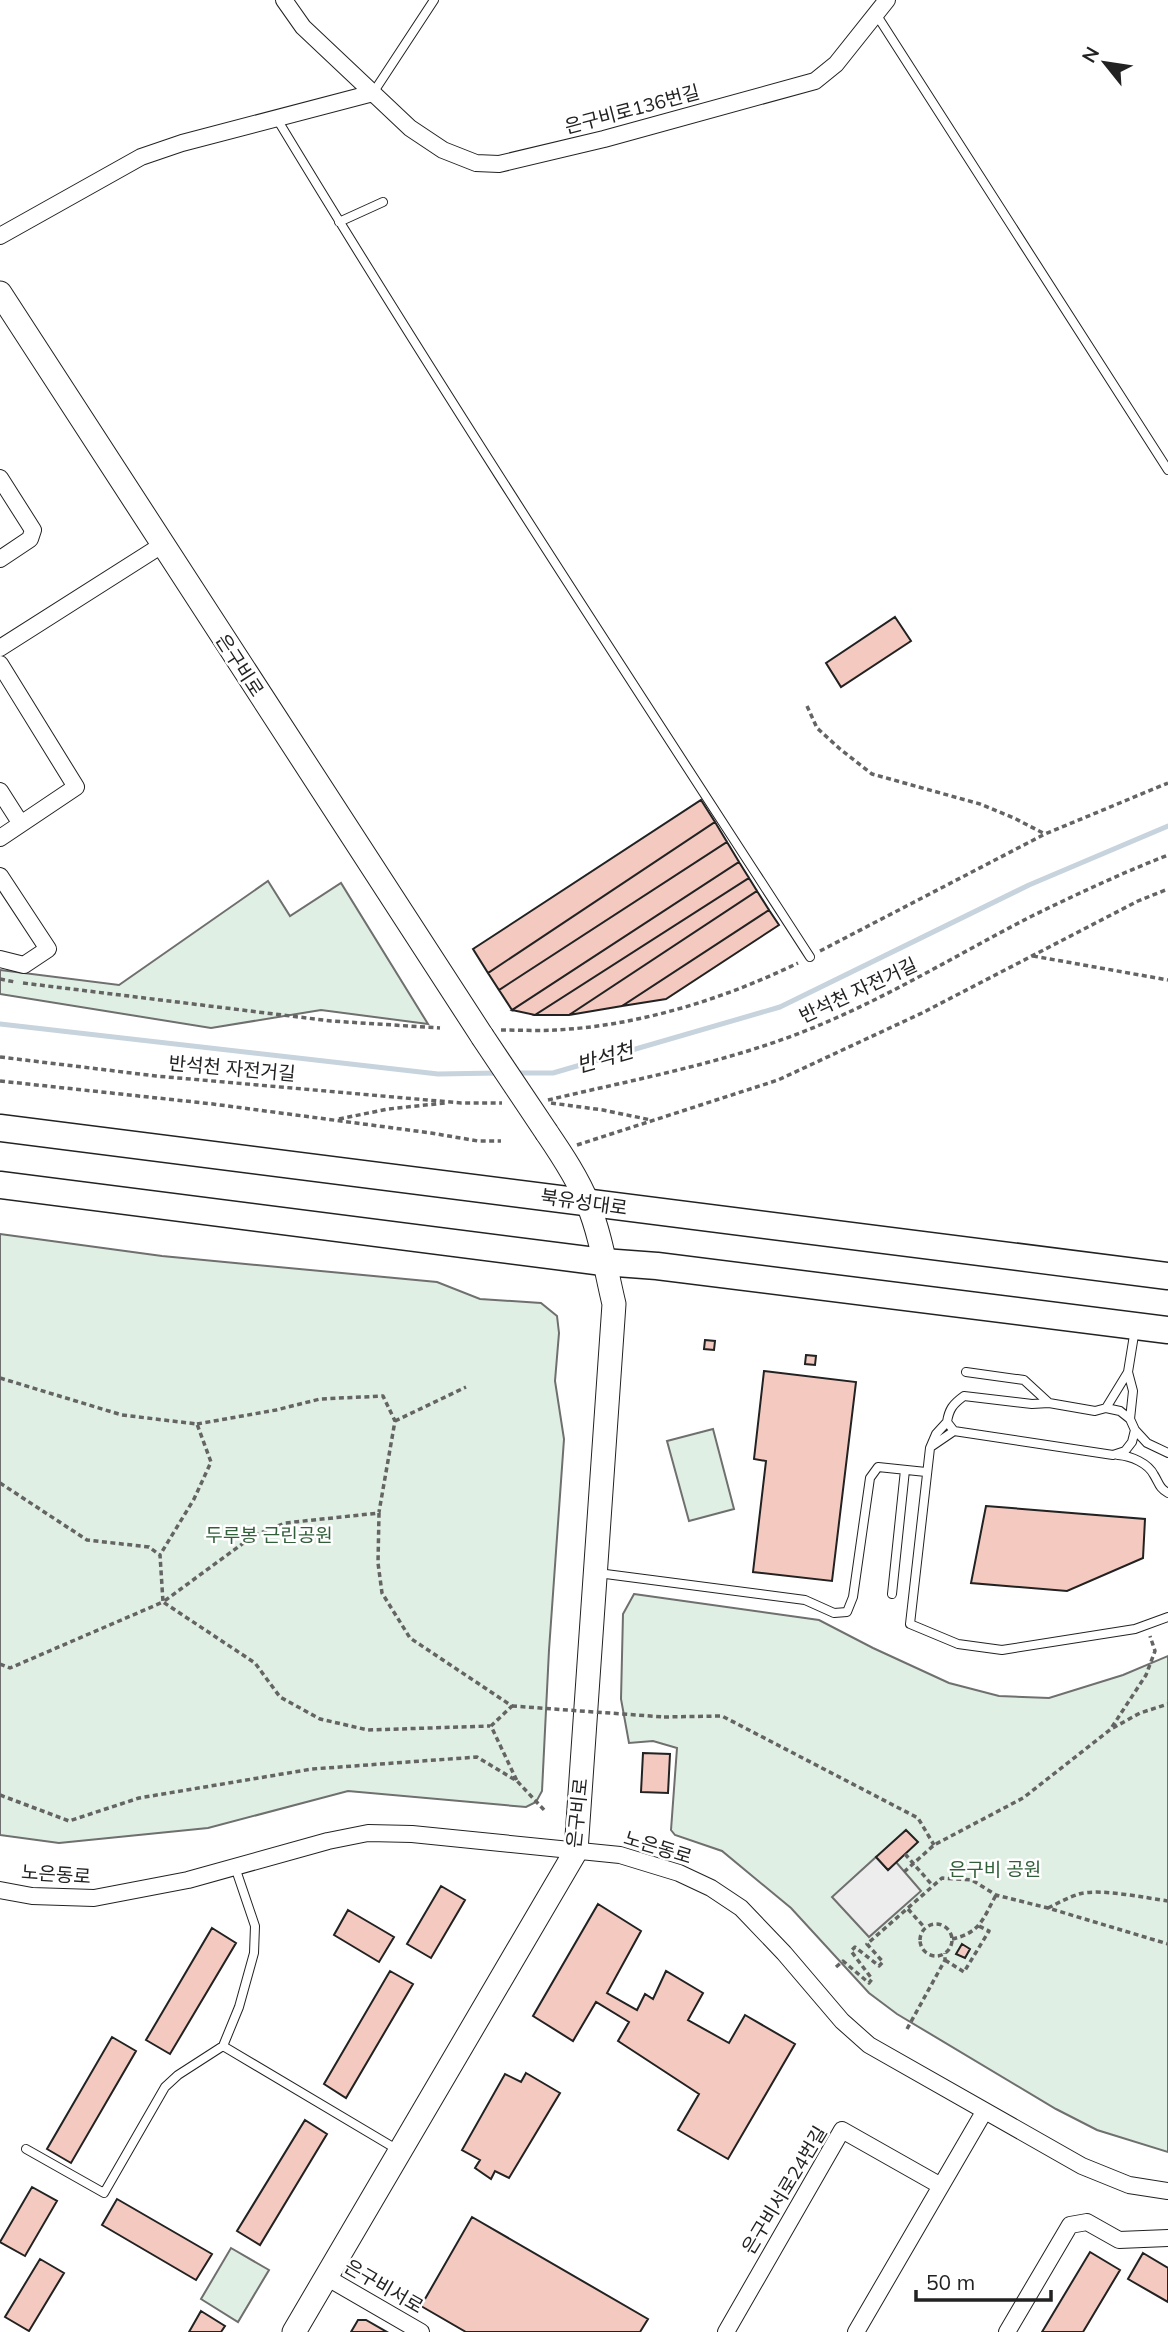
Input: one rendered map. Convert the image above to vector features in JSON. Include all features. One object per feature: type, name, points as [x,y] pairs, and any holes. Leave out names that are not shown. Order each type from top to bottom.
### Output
[{"type":"main road","name":"북유성대로","points":[[0,1128],[1168,1276]]},
{"type":"main road","points":[[0,1185],[603,1262],[657,1266],[1168,1330]]},
{"type":"street","name":"은구비로136번길","points":[[284,0],[303,27],[410,128],[443,150],[476,163],[499,164],[604,139],[814,81],[836,64],[887,0]]},
{"type":"street","points":[[0,236],[141,157],[181,143],[373,93]]},
{"type":"street","name":"은구비로","points":[[0,293],[552,1140],[587,1202],[596,1227],[614,1304],[576,1851],[294,2332]]},
{"type":"street","points":[[0,478],[33,530],[30,539],[0,559]]},
{"type":"street","points":[[0,648],[162,545]]},
{"type":"street","points":[[0,664],[76,787],[0,838]]},
{"type":"street","points":[[0,791],[21,824]]},
{"type":"street","points":[[0,876],[48,948],[24,965],[0,959]]},
{"type":"street","name":"노은동로","points":[[0,1889],[32,1896],[94,1898],[188,1880],[328,1841],[368,1833],[412,1834],[620,1855],[678,1873],[711,1888],[741,1908],[842,2021],[869,2045],[1082,2166],[1129,2185],[1168,2191]]},
{"type":"street","points":[[856,2332],[984,2112]]},
{"type":"street","name":"은구비서로24번길","points":[[726,2332],[842,2130],[941,2186]]},
{"type":"street","points":[[1007,2332],[1070,2225],[1087,2221],[1119,2240],[1168,2238]]},
{"type":"street","name":"은구비서로","points":[[326,2277],[418,2331]]},
{"type":"lane","points":[[373,93],[434,0]]},
{"type":"lane","points":[[876,14],[1168,470]]},
{"type":"lane","points":[[277,119],[339,222],[575,594],[810,957]]},
{"type":"lane","points":[[339,222],[383,202]]},
{"type":"lane","points":[[1130,1419],[1132,1391],[1128,1372],[1135,1326]]},
{"type":"lane","points":[[967,1372],[1024,1380],[1049,1403]]},
{"type":"lane","points":[[1106,1408],[1128,1372]]},
{"type":"lane","points":[[1168,1453],[1147,1444],[1130,1419],[1120,1411],[964,1396],[953,1403],[947,1422],[936,1434],[930,1448],[910,1623],[958,1644],[1002,1650],[1147,1626],[1168,1617]]},
{"type":"lane","points":[[947,1422],[954,1431],[1127,1456],[1153,1471],[1159,1487],[1168,1493]]},
{"type":"lane","points":[[1113,1455],[1125,1451],[1132,1442],[1135,1430]]},
{"type":"lane","points":[[930,1448],[954,1431]]},
{"type":"lane","points":[[595,1573],[806,1600],[834,1613],[846,1612],[853,1597],[870,1478],[878,1467],[926,1472]]},
{"type":"lane","points":[[891,1594],[905,1470]]},
{"type":"lane","points":[[26,2148],[104,2193],[165,2087],[178,2074],[223,2046],[239,2007],[254,1953],[255,1926],[235,1867]]},
{"type":"lane","points":[[223,2046],[401,2152]]},
{"type":"path","points":[[807,706],[817,728],[872,774],[980,804],[1045,834]]},
{"type":"path","points":[[480,1033],[555,1030],[646,1017],[763,980],[1045,834],[1168,783]]},
{"type":"path","name":"반석천 자전거길","points":[[651,1121],[603,1110],[542,1102],[748,1051],[809,1029],[884,997],[1111,877],[1168,855]]},
{"type":"path","points":[[552,1140],[582,1144],[778,1080],[922,1013],[1138,901],[1168,889]]},
{"type":"path","points":[[1033,956],[1168,980]]},
{"type":"path","points":[[0,979],[331,1021],[440,1028]]},
{"type":"path","name":"반석천 자전거길","points":[[0,1057],[156,1076],[461,1103],[388,1109],[332,1120]]},
{"type":"path","points":[[0,1081],[103,1091],[478,1141],[501,1141]]},
{"type":"path","points":[[0,1378],[121,1415],[197,1424],[320,1399],[383,1396],[395,1420],[379,1513],[378,1563],[382,1593],[410,1638],[512,1706],[664,1717],[722,1716],[918,1818],[934,1845]]},
{"type":"path","points":[[395,1420],[466,1387]]},
{"type":"path","points":[[163,1602],[160,1555],[194,1499],[211,1462],[197,1424]]},
{"type":"path","points":[[0,1483],[87,1539],[149,1547],[160,1555]]},
{"type":"path","points":[[0,1664],[10,1668],[163,1602],[254,1536],[274,1527],[285,1523],[379,1513]]},
{"type":"path","points":[[163,1602],[255,1663],[279,1697],[320,1719],[368,1730],[491,1726],[512,1706]]},
{"type":"path","points":[[1111,1729],[1146,1675],[1155,1651],[1147,1626]]},
{"type":"path","points":[[904,1872],[934,1845],[1023,1798],[1111,1729],[1140,1713],[1168,1704]]},
{"type":"path","points":[[491,1726],[517,1781]]},
{"type":"path","points":[[0,1796],[69,1821],[139,1798],[312,1769],[477,1757],[517,1781],[546,1812]]},
{"type":"path","points":[[905,1854],[933,1886]]},
{"type":"path","points":[[836,1967],[843,1961],[869,1983],[872,1979],[851,1951],[855,1947],[879,1966],[883,1962],[867,1944],[881,1928],[942,1878],[972,1880],[996,1895],[1168,1944]]},
{"type":"path","points":[[1048,1908],[1080,1894],[1096,1893],[1168,1901]]},
{"type":"path","points":[[952,1938],[966,1936],[979,1926],[996,1895]]},
{"type":"path","points":[[907,1908],[925,1928]]},
{"type":"path","points":[[933,1925],[942,1926],[952,1938],[950,1947],[938,1956],[923,1950],[920,1943],[920,1935],[925,1928],[933,1925]]},
{"type":"path","points":[[945,1961],[964,1972],[989,1931],[979,1926]]},
{"type":"path","points":[[907,2029],[945,1961],[945,1953]]},
{"type":"green space","points":[[268,881],[290,916],[341,883],[428,1024],[321,1010],[211,1028],[0,994],[0,970],[119,985]]},
{"type":"green space","name":"두루봉 근린공원","points":[[0,1234],[162,1256],[437,1282],[480,1299],[541,1303],[557,1316],[559,1333],[555,1381],[564,1439],[542,1791],[536,1802],[526,1807],[348,1791],[208,1828],[59,1843],[0,1835]]},
{"type":"green space","points":[[713,1429],[734,1509],[689,1521],[667,1441]]},
{"type":"green space","name":"은구비 공원","points":[[634,1594],[819,1620],[949,1683],[999,1696],[1049,1698],[1123,1675],[1168,1656],[1168,2152],[1097,2130],[1056,2109],[897,2014],[869,1993],[791,1908],[722,1851],[675,1835],[671,1830],[677,1748],[653,1741],[629,1743],[621,1699],[623,1614]]},
{"type":"green space","points":[[231,2248],[269,2270],[238,2322],[201,2299]]},
{"type":"shaded area","points":[[876,1857],[888,1870],[896,1862],[921,1891],[869,1937],[832,1897]]},
{"type":"building","points":[[895,617],[911,641],[841,687],[826,663]]},
{"type":"building","points":[[701,800],[715,822],[488,973],[473,949]]},
{"type":"building","points":[[715,822],[727,842],[499,990],[488,973]]},
{"type":"building","points":[[727,842],[739,862],[512,1010],[499,990]]},
{"type":"building","points":[[739,862],[749,878],[535,1015],[512,1010]]},
{"type":"building","points":[[749,878],[757,891],[569,1015],[535,1015]]},
{"type":"building","points":[[757,891],[769,910],[622,1006],[569,1015]]},
{"type":"building","points":[[769,910],[779,925],[666,999],[622,1006]]},
{"type":"building","points":[[705,1340],[715,1341],[714,1350],[704,1349]]},
{"type":"building","points":[[806,1355],[816,1356],[815,1365],[805,1364]]},
{"type":"building","points":[[764,1371],[856,1382],[832,1581],[753,1572],[766,1461],[754,1459]]},
{"type":"building","points":[[986,1506],[1145,1519],[1143,1558],[1067,1591],[971,1583]]},
{"type":"building","points":[[643,1753],[670,1754],[668,1793],[641,1792]]},
{"type":"building","points":[[906,1830],[918,1842],[888,1870],[876,1857]]},
{"type":"building","points":[[441,1886],[465,1900],[431,1958],[407,1944]]},
{"type":"building","points":[[598,1904],[641,1931],[607,1993],[637,2010],[645,1994],[653,1999],[666,1971],[703,1993],[688,2020],[729,2043],[745,2015],[795,2044],[728,2159],[678,2130],[699,2094],[618,2041],[629,2022],[596,2002],[573,2041],[533,2016]]},
{"type":"building","points":[[348,1910],[394,1937],[379,1962],[334,1935]]},
{"type":"building","points":[[212,1928],[236,1943],[170,2054],[146,2040]]},
{"type":"building","points":[[962,1944],[970,1949],[965,1958],[956,1954]]},
{"type":"building","points":[[390,1971],[413,1984],[346,2098],[324,2084]]},
{"type":"building","points":[[112,2037],[136,2051],[71,2163],[47,2149]]},
{"type":"building","points":[[526,2073],[560,2093],[509,2178],[495,2171],[491,2179],[475,2168],[480,2160],[462,2150],[505,2074],[521,2082]]},
{"type":"building","points":[[305,2120],[327,2134],[260,2245],[237,2231]]},
{"type":"building","points":[[32,2187],[57,2201],[25,2256],[0,2242]]},
{"type":"building","points":[[117,2199],[212,2254],[196,2280],[102,2225]]},
{"type":"building","points":[[472,2217],[648,2319],[640,2332],[466,2332],[421,2306]]},
{"type":"building","points":[[1090,2252],[1120,2270],[1083,2332],[1042,2332]]},
{"type":"building","points":[[1143,2253],[1168,2268],[1168,2302],[1128,2279]]},
{"type":"building","points":[[40,2259],[64,2273],[29,2331],[5,2317]]},
{"type":"building","points":[[201,2311],[225,2326],[221,2332],[189,2332]]},
{"type":"building","points":[[358,2320],[366,2320],[387,2332],[351,2332]]},
{"type":"waterway","name":"반석천","points":[[515,1073],[553,1073],[780,1007],[1029,885],[1168,826]]},
{"type":"waterway","name":"반석천","points":[[0,1024],[438,1074],[498,1073]]}]
